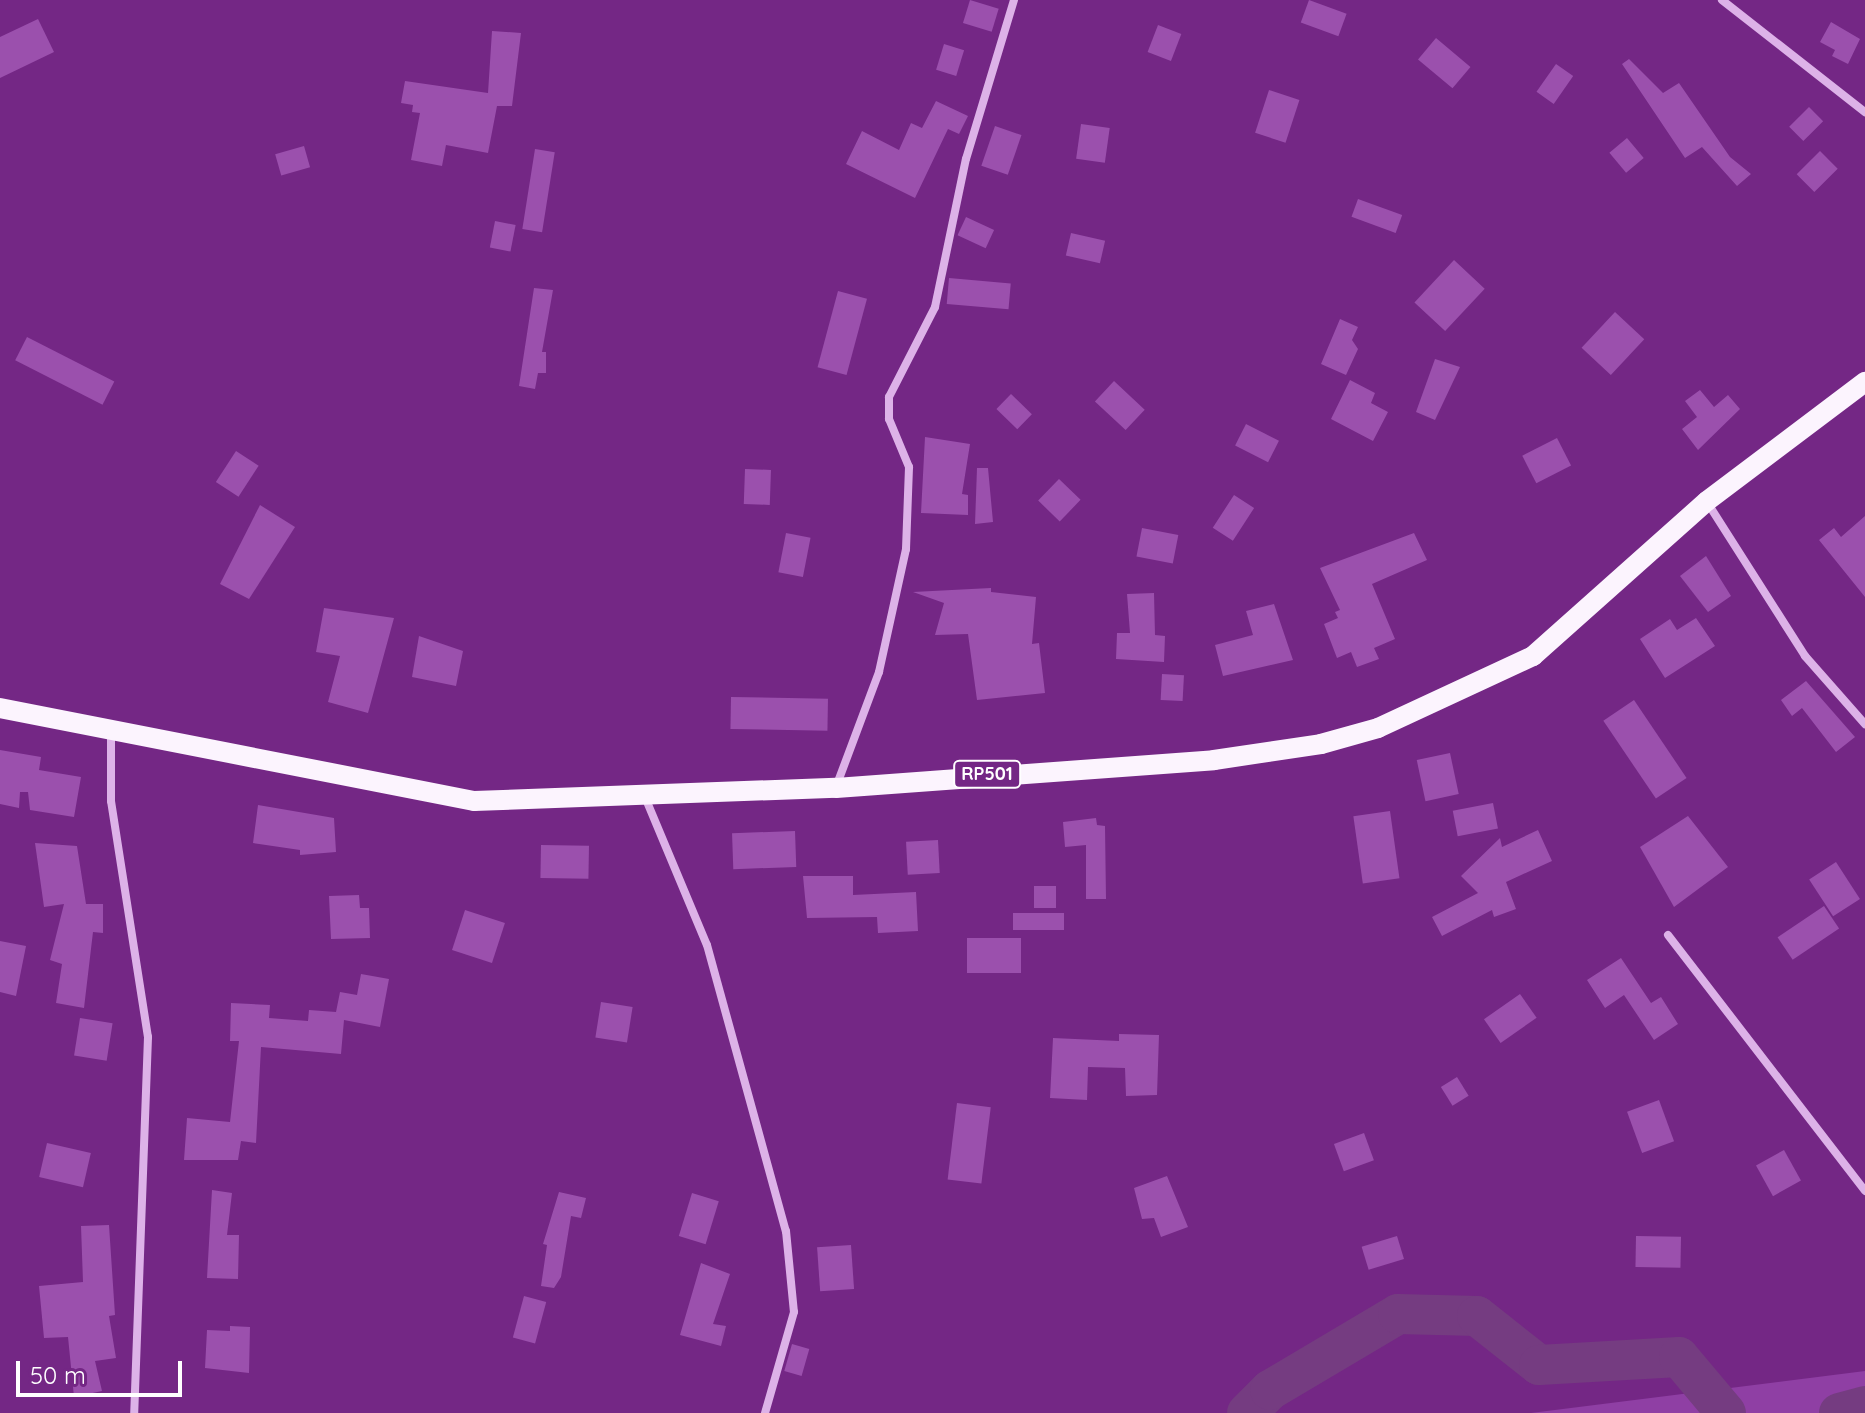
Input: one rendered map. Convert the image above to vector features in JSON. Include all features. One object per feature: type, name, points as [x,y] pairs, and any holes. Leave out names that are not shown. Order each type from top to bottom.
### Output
[{"type":"main road","name":"RP501","points":[[0,708],[474,801],[836,788],[1214,760],[1321,744],[1378,728],[1533,656],[1707,501],[1865,382]]},
{"type":"street","points":[[836,788],[879,672],[906,549],[909,467],[889,419],[889,397],[935,307],[966,159],[1014,0]]},
{"type":"street","points":[[1722,0],[1865,112]]},
{"type":"street","points":[[1707,501],[1805,656],[1865,724]]},
{"type":"street","points":[[111,731],[111,801],[148,1037],[134,1413]]},
{"type":"street","points":[[644,795],[707,945],[786,1231],[794,1312],[765,1413]]},
{"type":"street","points":[[1668,935],[1865,1191]]},
{"type":"shaded area","points":[[1865,1371],[1865,1413],[1531,1413]]},
{"type":"building","points":[[970,0],[999,9],[992,32],[963,23]]},
{"type":"building","points":[[1309,0],[1347,14],[1338,36],[1301,23]]},
{"type":"building","points":[[38,19],[54,52],[0,78],[0,37]]},
{"type":"building","points":[[1831,22],[1860,39],[1848,64],[1832,56],[1835,50],[1820,42]]},
{"type":"building","points":[[1158,25],[1181,34],[1171,61],[1148,52]]},
{"type":"building","points":[[492,31],[521,33],[512,106],[497,106],[488,153],[446,145],[442,166],[411,160],[420,113],[412,112],[413,105],[401,103],[405,81],[488,93]]},
{"type":"building","points":[[1436,38],[1470,67],[1452,88],[1418,59]]},
{"type":"building","points":[[944,44],[964,50],[956,76],[936,70]]},
{"type":"building","points":[[1629,59],[1663,93],[1679,83],[1730,157],[1751,174],[1737,186],[1702,147],[1685,158],[1622,64]]},
{"type":"building","points":[[1556,64],[1573,76],[1554,104],[1536,92]]},
{"type":"building","points":[[1269,90],[1299,100],[1286,143],[1255,133]]},
{"type":"building","points":[[936,101],[968,116],[959,134],[948,129],[915,198],[846,164],[862,131],[899,150],[911,123],[922,128]]},
{"type":"building","points":[[1809,107],[1823,121],[1803,141],[1789,127]]},
{"type":"building","points":[[1081,124],[1110,128],[1105,163],[1076,159]]},
{"type":"building","points":[[995,126],[1021,135],[1008,175],[981,166]]},
{"type":"building","points":[[1627,138],[1644,158],[1626,173],[1609,153]]},
{"type":"building","points":[[304,146],[310,167],[281,175],[275,154]]},
{"type":"building","points":[[535,149],[555,152],[542,232],[522,229]]},
{"type":"building","points":[[1820,151],[1838,169],[1814,192],[1797,174]]},
{"type":"building","points":[[1358,199],[1402,215],[1396,233],[1352,217]]},
{"type":"building","points":[[966,217],[994,230],[986,248],[958,235]]},
{"type":"building","points":[[495,221],[516,225],[510,252],[490,248]]},
{"type":"building","points":[[1071,233],[1105,241],[1100,263],[1066,255]]},
{"type":"building","points":[[1454,260],[1485,289],[1445,331],[1414,302]]},
{"type":"building","points":[[949,278],[1011,283],[1008,309],[947,304]]},
{"type":"building","points":[[534,288],[553,290],[542,352],[546,352],[546,373],[538,373],[535,389],[519,386]]},
{"type":"building","points":[[838,291],[867,299],[847,375],[818,367]]},
{"type":"building","points":[[1615,312],[1644,339],[1611,375],[1582,348]]},
{"type":"building","points":[[1340,319],[1358,327],[1352,340],[1358,349],[1346,375],[1321,364]]},
{"type":"building","points":[[27,337],[114,381],[103,405],[15,360]]},
{"type":"building","points":[[1435,359],[1460,367],[1435,420],[1416,412]]},
{"type":"building","points":[[1350,380],[1375,393],[1371,403],[1388,412],[1373,441],[1331,419]]},
{"type":"building","points":[[1114,381],[1145,410],[1126,430],[1095,401]]},
{"type":"building","points":[[1700,390],[1714,407],[1728,395],[1740,409],[1698,450],[1682,429],[1697,417],[1685,401]]},
{"type":"building","points":[[1011,394],[1032,414],[1017,429],[996,409]]},
{"type":"building","points":[[1246,424],[1279,441],[1268,462],[1235,445]]},
{"type":"building","points":[[925,437],[970,444],[962,494],[968,495],[968,515],[921,513]]},
{"type":"building","points":[[1557,438],[1571,466],[1536,483],[1522,456]]},
{"type":"building","points":[[236,451],[259,466],[238,497],[216,482]]},
{"type":"building","points":[[977,468],[988,468],[993,522],[975,524]]},
{"type":"building","points":[[745,469],[771,470],[770,505],[744,504]]},
{"type":"building","points":[[1059,479],[1081,500],[1060,521],[1038,501]]},
{"type":"building","points":[[1234,495],[1254,508],[1233,541],[1213,528]]},
{"type":"building","points":[[260,505],[295,527],[249,599],[220,584]]},
{"type":"building","points":[[1865,516],[1865,597],[1819,540],[1834,528],[1841,537]]},
{"type":"building","points":[[1142,528],[1178,535],[1173,564],[1136,556]]},
{"type":"building","points":[[786,533],[811,538],[803,577],[778,572]]},
{"type":"building","points":[[1414,533],[1427,560],[1372,584],[1395,639],[1374,648],[1379,659],[1357,667],[1351,652],[1337,658],[1324,624],[1338,618],[1335,612],[1340,610],[1320,568]]},
{"type":"building","points":[[1706,556],[1731,596],[1708,612],[1680,576]]},
{"type":"building","points":[[991,588],[991,592],[1036,597],[1032,644],[1039,643],[1045,693],[977,700],[968,634],[935,635],[944,603],[913,592]]},
{"type":"building","points":[[1154,593],[1155,635],[1165,636],[1164,662],[1116,659],[1117,633],[1130,633],[1127,594]]},
{"type":"building","points":[[1274,604],[1293,660],[1223,676],[1215,645],[1253,635],[1246,611]]},
{"type":"building","points":[[324,608],[394,618],[368,713],[328,702],[340,656],[316,652]]},
{"type":"building","points":[[1696,618],[1715,646],[1665,678],[1640,639],[1670,619],[1677,630]]},
{"type":"building","points":[[419,636],[463,651],[456,686],[412,677]]},
{"type":"building","points":[[1162,674],[1184,675],[1183,701],[1161,700]]},
{"type":"building","points":[[1806,681],[1855,737],[1836,752],[1802,708],[1792,716],[1781,700]]},
{"type":"building","points":[[731,697],[828,699],[827,731],[730,729]]},
{"type":"building","points":[[1634,700],[1687,778],[1656,799],[1603,721]]},
{"type":"building","points":[[0,750],[41,757],[39,770],[81,777],[74,817],[30,810],[28,792],[20,792],[19,808],[0,804]]},
{"type":"building","points":[[1450,753],[1459,794],[1425,801],[1417,760]]},
{"type":"building","points":[[1493,803],[1498,829],[1458,836],[1453,811]]},
{"type":"building","points":[[258,805],[334,818],[336,852],[300,855],[300,850],[253,843]]},
{"type":"building","points":[[1390,811],[1399,878],[1363,883],[1353,816]]},
{"type":"building","points":[[1688,816],[1728,867],[1674,907],[1640,847]]},
{"type":"building","points":[[1096,818],[1097,825],[1105,826],[1106,899],[1086,899],[1086,845],[1065,847],[1063,822]]},
{"type":"building","points":[[1538,830],[1552,861],[1506,882],[1516,909],[1494,917],[1492,910],[1442,936],[1432,917],[1478,893],[1461,876],[1500,838],[1502,847]]},
{"type":"building","points":[[795,831],[796,867],[733,869],[732,833]]},
{"type":"building","points":[[938,840],[940,873],[908,875],[906,842]]},
{"type":"building","points":[[35,843],[77,846],[86,904],[103,904],[103,933],[93,932],[84,1008],[56,1003],[62,964],[50,960],[64,904],[44,907]]},
{"type":"building","points":[[541,845],[589,846],[588,879],[540,878]]},
{"type":"building","points":[[1836,862],[1860,899],[1833,916],[1809,879]]},
{"type":"building","points":[[803,876],[853,876],[853,895],[916,892],[918,931],[878,933],[877,917],[807,918]]},
{"type":"building","points":[[1034,886],[1056,886],[1056,908],[1034,908]]},
{"type":"building","points":[[359,895],[360,908],[369,908],[370,938],[331,939],[329,896]]},
{"type":"building","points":[[1824,906],[1839,928],[1793,960],[1778,937]]},
{"type":"building","points":[[465,910],[505,923],[492,963],[452,950]]},
{"type":"building","points":[[1013,913],[1064,913],[1064,930],[1013,930]]},
{"type":"building","points":[[967,938],[1021,938],[1021,973],[967,973]]},
{"type":"building","points":[[0,941],[26,946],[16,996],[0,992]]},
{"type":"building","points":[[1621,958],[1651,1003],[1661,997],[1678,1024],[1654,1040],[1624,995],[1605,1008],[1587,980]]},
{"type":"building","points":[[361,974],[389,979],[380,1027],[344,1020],[341,1054],[261,1047],[256,1143],[241,1141],[238,1160],[184,1160],[187,1118],[230,1122],[239,1041],[230,1041],[231,1003],[270,1005],[269,1018],[308,1021],[309,1010],[336,1012],[340,992],[357,995]]},
{"type":"building","points":[[1520,994],[1537,1018],[1501,1043],[1484,1019]]},
{"type":"building","points":[[601,1002],[633,1007],[627,1043],[595,1038]]},
{"type":"building","points":[[80,1018],[113,1023],[107,1061],[74,1056]]},
{"type":"building","points":[[1119,1034],[1159,1035],[1157,1095],[1126,1096],[1125,1068],[1088,1067],[1087,1100],[1050,1098],[1053,1038],[1119,1041]]},
{"type":"building","points":[[1457,1077],[1469,1096],[1453,1106],[1441,1087]]},
{"type":"building","points":[[1659,1100],[1674,1141],[1642,1153],[1627,1112]]},
{"type":"building","points":[[957,1103],[991,1107],[981,1184],[948,1179]]},
{"type":"building","points":[[1364,1133],[1374,1160],[1344,1171],[1334,1144]]},
{"type":"building","points":[[47,1143],[91,1153],[83,1187],[39,1177]]},
{"type":"building","points":[[1784,1150],[1801,1181],[1773,1196],[1756,1166]]},
{"type":"building","points":[[1167,1176],[1188,1227],[1161,1237],[1154,1218],[1142,1219],[1134,1188]]},
{"type":"building","points":[[212,1190],[232,1193],[227,1235],[239,1235],[238,1279],[207,1278]]},
{"type":"building","points":[[559,1192],[586,1198],[581,1218],[571,1216],[561,1277],[554,1288],[541,1286],[547,1245],[543,1244]]},
{"type":"building","points":[[692,1193],[719,1201],[706,1244],[679,1236]]},
{"type":"building","points":[[109,1225],[115,1315],[109,1316],[116,1358],[95,1361],[102,1391],[74,1397],[68,1337],[44,1338],[39,1286],[83,1282],[81,1226]]},
{"type":"building","points":[[1397,1236],[1404,1259],[1369,1270],[1362,1247]]},
{"type":"building","points":[[1636,1236],[1681,1237],[1680,1268],[1635,1267]]},
{"type":"building","points":[[851,1245],[854,1289],[820,1291],[817,1247]]},
{"type":"building","points":[[701,1263],[730,1274],[713,1324],[726,1326],[721,1346],[680,1335]]},
{"type":"building","points":[[524,1296],[546,1302],[535,1343],[513,1338]]},
{"type":"building","points":[[230,1326],[250,1327],[249,1373],[205,1368],[207,1330],[230,1331]]},
{"type":"building","points":[[792,1344],[809,1349],[802,1376],[784,1371]]},
{"type":"waterway","points":[[1247,1413],[1270,1390],[1398,1314],[1477,1316],[1539,1365],[1679,1357],[1726,1413]]},
{"type":"waterway","points":[[1839,1413],[1865,1406]]}]
